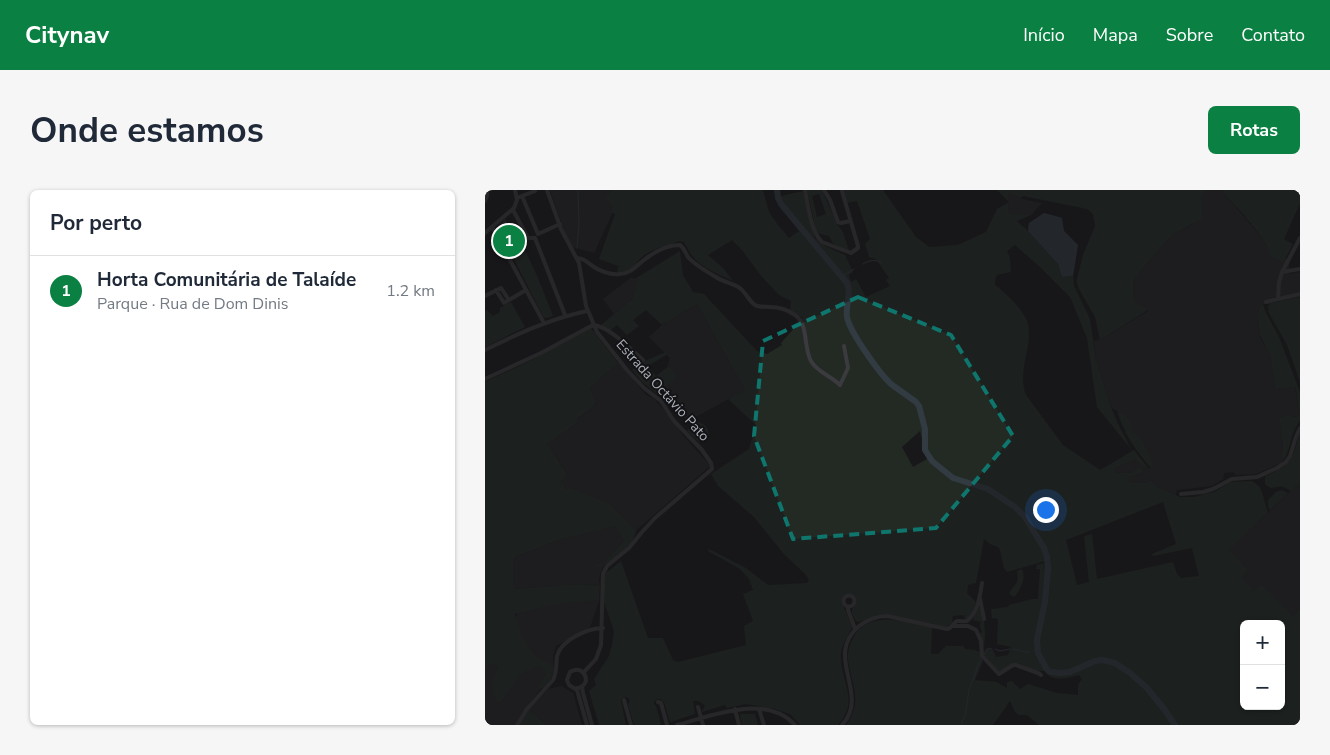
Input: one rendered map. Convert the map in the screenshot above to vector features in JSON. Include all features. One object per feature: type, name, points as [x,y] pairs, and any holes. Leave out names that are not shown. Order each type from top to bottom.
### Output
[{"type":"street","points":[[485,201],[487,190]]},
{"type":"street","points":[[485,233],[513,210],[517,198],[515,190]]},
{"type":"street","name":"Estrada Octávio Pato","points":[[547,190],[560,224],[577,258],[587,311],[597,332],[627,370],[644,388],[661,401],[674,421],[702,450],[712,466],[711,469],[655,518],[629,548],[606,568],[603,574],[603,628],[601,645],[599,653],[592,664],[583,673]]},
{"type":"street","points":[[805,190],[816,234],[822,242],[848,252],[853,252],[858,246],[842,191]]},
{"type":"street","points":[[824,190],[838,222],[850,220]]},
{"type":"street","points":[[517,198],[535,191]]},
{"type":"street","points":[[522,196],[565,316]]},
{"type":"street","points":[[513,210],[528,238],[537,236],[560,224]]},
{"type":"street","points":[[492,227],[544,323]]},
{"type":"street","points":[[1278,298],[1282,272],[1300,238]]},
{"type":"street","points":[[577,258],[582,258],[603,272],[621,274],[633,270],[643,260],[659,250],[680,244],[689,258],[717,278],[732,283],[743,291],[758,307],[777,308],[794,314],[801,320],[809,358],[813,365],[840,385],[848,368],[844,346]]},
{"type":"street","points":[[1282,272],[1300,269]]},
{"type":"street","points":[[485,296],[501,288],[509,300],[526,290]]},
{"type":"street","points":[[1266,302],[1300,294]]},
{"type":"street","points":[[485,350],[544,323],[587,311]]},
{"type":"street","points":[[485,380],[593,325],[597,325],[609,332],[643,360]]},
{"type":"street","points":[[1181,494],[1208,491],[1231,479],[1254,478],[1270,472],[1286,462],[1292,452],[1300,428]]},
{"type":"street","points":[[842,725],[851,712],[852,693],[845,662],[845,652],[849,638],[855,629],[868,620],[879,617],[891,617],[947,629],[950,628],[957,620],[967,621],[971,618],[980,598],[982,583]]},
{"type":"street","points":[[980,598],[984,619]]},
{"type":"street","points":[[848,607],[855,629]]},
{"type":"street","points":[[952,626],[968,626],[977,630],[981,641],[982,656],[999,674],[1016,665],[1041,675]]},
{"type":"street","points":[[517,725],[527,709],[553,680],[556,674],[557,655],[562,646],[573,638],[595,628],[603,628]]},
{"type":"street","points":[[587,725],[577,692],[567,682],[569,674],[576,670],[586,676],[583,693],[592,725]]},
{"type":"street","points":[[575,688],[583,686]]},
{"type":"street","points":[[624,700],[631,725]]},
{"type":"street","points":[[658,702],[661,703],[667,725]]},
{"type":"street","points":[[698,706],[703,725]]},
{"type":"street","points":[[677,725],[735,709],[759,708],[782,716],[795,725]]},
{"type":"street","points":[[759,708],[764,725]]},
{"type":"street","points":[[735,709],[739,725]]},
{"type":"highlighted area","points":[[858,297],[951,335],[1013,436],[936,528],[793,539],[754,436],[763,341]]},
{"type":"shaded area","points":[[550,190],[618,190],[616,205],[594,253],[572,247]]},
{"type":"shaded area","points":[[611,190],[763,190],[769,212],[789,238],[799,231],[781,206],[775,190],[780,190],[781,196],[803,191],[815,238],[825,246],[845,255],[853,272],[849,275],[851,282],[856,279],[866,297],[890,286],[886,280],[889,278],[876,259],[869,257],[865,244],[870,239],[857,201],[846,203],[843,190],[883,190],[916,237],[929,247],[958,245],[986,232],[997,209],[1009,202],[1008,213],[1031,215],[1017,221],[1058,264],[1062,277],[1073,276],[1074,286],[1090,319],[1096,360],[1111,407],[1131,449],[1097,407],[1087,338],[1070,297],[1015,245],[1007,251],[1010,258],[1011,272],[997,275],[995,285],[1013,301],[1027,321],[1029,338],[1023,376],[1023,386],[1026,395],[1063,445],[1100,470],[1134,450],[1149,469],[1134,459],[1114,469],[1114,472],[1131,473],[1139,466],[1144,472],[1128,478],[1128,482],[1145,483],[1150,480],[1159,488],[1180,497],[1194,497],[1214,492],[1231,482],[1252,481],[1259,486],[1268,512],[1229,550],[1248,570],[1241,577],[1254,591],[1261,584],[1293,616],[1300,609],[1300,725],[1039,725],[1027,715],[1019,715],[1015,712],[1010,701],[993,725],[846,725],[854,708],[855,700],[848,659],[850,646],[856,633],[863,626],[882,620],[902,621],[932,627],[931,654],[938,654],[946,646],[963,646],[965,649],[980,652],[983,661],[975,680],[996,682],[1007,688],[1007,682],[1012,681],[1020,689],[1028,684],[1057,693],[1078,695],[1078,685],[1082,679],[1079,675],[1056,678],[1044,671],[1033,670],[1017,663],[999,672],[983,656],[986,648],[993,650],[996,657],[1008,655],[1011,647],[997,644],[998,619],[992,618],[991,609],[1008,607],[1009,605],[1038,599],[1040,569],[1036,569],[1037,565],[1044,563],[1045,568],[1045,561],[1007,572],[998,547],[984,539],[976,583],[968,585],[967,593],[976,602],[968,619],[965,619],[964,615],[953,616],[952,623],[947,627],[887,614],[874,616],[859,622],[856,621],[852,612],[856,603],[854,596],[848,594],[843,596],[843,604],[852,628],[841,653],[841,663],[849,698],[848,707],[845,716],[838,725],[800,725],[790,714],[775,709],[746,704],[727,708],[725,705],[702,712],[705,706],[703,703],[695,701],[693,701],[695,714],[670,722],[664,702],[660,699],[656,700],[654,704],[661,724],[634,725],[628,705],[630,700],[627,697],[622,698],[621,701],[626,725],[599,725],[589,691],[596,685],[594,679],[609,656],[614,631],[603,599],[605,576],[606,573],[621,561],[648,638],[663,638],[673,660],[678,662],[746,645],[744,626],[753,621],[743,594],[753,590],[749,579],[740,569],[708,551],[709,549],[746,568],[768,585],[807,583],[809,580],[783,553],[754,517],[718,486],[711,474],[749,449],[756,425],[728,399],[745,390],[697,304],[662,325],[646,310],[633,320],[639,326],[627,335],[617,325],[610,331],[601,325],[633,298],[638,277],[680,251],[683,275],[693,292],[704,294],[757,351],[767,354],[782,345],[781,343],[803,318],[790,310],[791,301],[779,295],[732,240],[708,255],[724,269],[733,281],[702,265],[690,253],[684,242],[679,241],[650,252],[628,271],[617,273],[618,267],[621,267],[599,259],[615,214],[611,212],[613,205],[605,198]],"holes":[[[920,431],[927,459],[913,467],[902,447]],[[1163,502],[1176,544],[1152,554],[1153,556],[1192,548],[1199,576],[1181,578],[1177,574],[1173,562],[1097,579],[1092,534],[1084,536],[1089,582],[1077,585],[1066,540]]]},
{"type":"shaded area","points":[[807,190],[822,190],[837,224],[843,232],[849,251],[834,245],[829,236],[820,234],[816,230]],"holes":[[[819,194],[826,214],[817,217],[812,196]]]},
{"type":"shaded area","points":[[997,190],[1207,190],[1201,197],[1203,218],[1172,235],[1133,282],[1134,302],[1148,310],[1100,340],[1095,317],[1077,283],[1083,255],[1095,226],[1093,214],[1087,209],[1023,196],[1020,198],[1009,192],[1009,202]]},
{"type":"shaded area","points":[[1207,190],[1221,190],[1258,233],[1270,251],[1300,190],[1300,203],[1279,249],[1290,263],[1290,274],[1300,272],[1300,297],[1263,304],[1259,308],[1258,318],[1260,337],[1270,355],[1275,388],[1295,387],[1299,414],[1296,417],[1286,415],[1279,418],[1283,447],[1282,457],[1285,458],[1281,463],[1256,474],[1236,475],[1233,472],[1224,473],[1223,479],[1212,486],[1177,490],[1175,496],[1159,488],[1150,480],[1145,483],[1128,482],[1128,478],[1144,472],[1139,466],[1131,473],[1114,472],[1114,469],[1134,459],[1148,469],[1152,467],[1118,412],[1111,407],[1096,360],[1094,341],[1100,340],[1148,311],[1134,302],[1133,282],[1172,235],[1193,224],[1201,197]]},
{"type":"shaded area","points":[[1221,190],[1300,190],[1300,203],[1284,239],[1293,244],[1283,263],[1270,256],[1264,240]]},
{"type":"shaded area","points":[[1009,192],[1022,199],[1042,203],[1031,215],[1008,213]]},
{"type":"shaded area","points":[[1044,213],[1062,218],[1064,231],[1078,245],[1073,276],[1062,277],[1058,264],[1028,231],[1029,223]]},
{"type":"shaded area","points":[[505,219],[525,250],[553,316],[545,318],[543,316],[497,230],[498,226]]},
{"type":"shaded area","points":[[632,277],[633,279],[638,277],[633,298],[614,314],[603,299]]},
{"type":"shaded area","points":[[1300,297],[1300,382],[1287,345],[1269,313],[1268,306],[1271,303]]},
{"type":"shaded area","points":[[511,302],[525,327],[485,347],[485,311],[487,310],[493,316],[500,312],[500,308]]},
{"type":"shaded area","points":[[697,304],[745,390],[688,421],[657,393],[676,376],[668,366],[670,358],[649,337],[662,325]]},
{"type":"shaded area","points":[[1263,304],[1279,337],[1300,392],[1300,421],[1295,429],[1285,458],[1281,458],[1283,447],[1279,418],[1286,415],[1296,417],[1299,414],[1296,389],[1295,387],[1275,388],[1270,355],[1260,335],[1258,318],[1259,308]]},
{"type":"shaded area","points":[[591,328],[618,363],[590,388],[596,403],[592,408],[577,419],[577,423],[547,444],[568,475],[561,481],[566,490],[570,488],[610,504],[636,531],[635,537],[621,554],[608,563],[596,567],[594,565],[604,563],[624,541],[615,526],[559,540],[515,557],[513,560],[514,589],[579,584],[600,586],[599,600],[556,604],[515,614],[529,649],[538,658],[553,666],[553,673],[550,681],[543,688],[539,688],[539,685],[546,674],[545,670],[539,666],[521,674],[502,700],[498,702],[493,694],[493,689],[498,667],[489,664],[485,675],[485,382],[528,362]]},
{"type":"shaded area","points":[[666,352],[668,354],[648,366],[656,376],[669,366],[677,377],[657,394],[642,382],[632,370],[644,361]]},
{"type":"shaded area","points":[[619,362],[646,395],[654,399],[665,411],[685,438],[709,464],[709,467],[634,532],[566,491],[561,480],[568,475],[547,444],[577,423],[576,420],[596,404],[590,388]]},
{"type":"shaded area","points":[[1118,412],[1125,415],[1129,420],[1132,433],[1136,433],[1141,438],[1154,465],[1151,468],[1131,443]]},
{"type":"shaded area","points":[[694,421],[704,425],[709,434],[699,442],[687,431]]},
{"type":"shaded area","points":[[1300,433],[1300,482],[1291,491],[1283,487],[1272,488],[1268,486],[1265,484],[1266,476],[1287,464],[1293,455]]},
{"type":"shaded area","points":[[1300,482],[1300,609],[1293,616],[1265,588],[1254,599],[1236,580],[1229,549]]},
{"type":"shaded area","points":[[1282,490],[1288,493],[1270,510],[1268,500],[1276,492]]},
{"type":"shaded area","points":[[615,525],[624,541],[605,563],[600,574],[600,586],[579,584],[514,589],[513,560],[515,557],[559,540]]},
{"type":"shaded area","points":[[1022,569],[1022,584],[1014,597],[1009,594],[1017,582],[1017,571]]},
{"type":"shaded area","points":[[600,599],[590,627],[556,646],[553,656],[554,670],[551,678],[538,692],[515,725],[485,725],[485,670],[488,662],[522,649],[515,619],[518,612],[556,603]]},
{"type":"shaded area","points":[[978,605],[985,626],[983,649],[979,634],[982,632],[981,622],[973,620]]},
{"type":"shaded area","points":[[561,686],[573,693],[582,725],[547,725],[530,710],[548,689]]},
{"type":"shaded area","points":[[540,696],[530,710],[547,725],[518,725],[527,712]]},
{"type":"shaded area","points":[[741,714],[755,714],[758,725],[742,725]]},
{"type":"waterway","points":[[777,190],[781,204],[847,283],[849,292],[847,317],[853,332],[866,352],[891,384],[919,406],[925,429],[925,450],[932,461],[953,478],[988,489],[1015,507],[1025,517],[1044,548],[1048,569],[1045,601],[1037,640],[1038,653],[1046,668],[1050,672],[1062,673],[1070,672],[1095,661],[1102,660],[1115,663],[1147,688],[1175,725]]},
{"type":"waterway","points":[[577,248],[579,224],[578,191]]},
{"type":"waterway","points":[[863,264],[873,260],[882,263]]},
{"type":"waterway","points":[[840,276],[854,269]]},
{"type":"waterway","points":[[1033,651],[1037,647]]},
{"type":"waterway","points":[[984,655],[989,648],[992,649]]},
{"type":"waterway","points":[[995,649],[1000,651],[1010,649]]},
{"type":"waterway","points":[[1013,649],[1030,652]]},
{"type":"waterway","points":[[962,725],[969,690],[982,658]]},
{"type":"place","name":"Horta Comunitária de Talaíde","points":[[509,241]]}]
